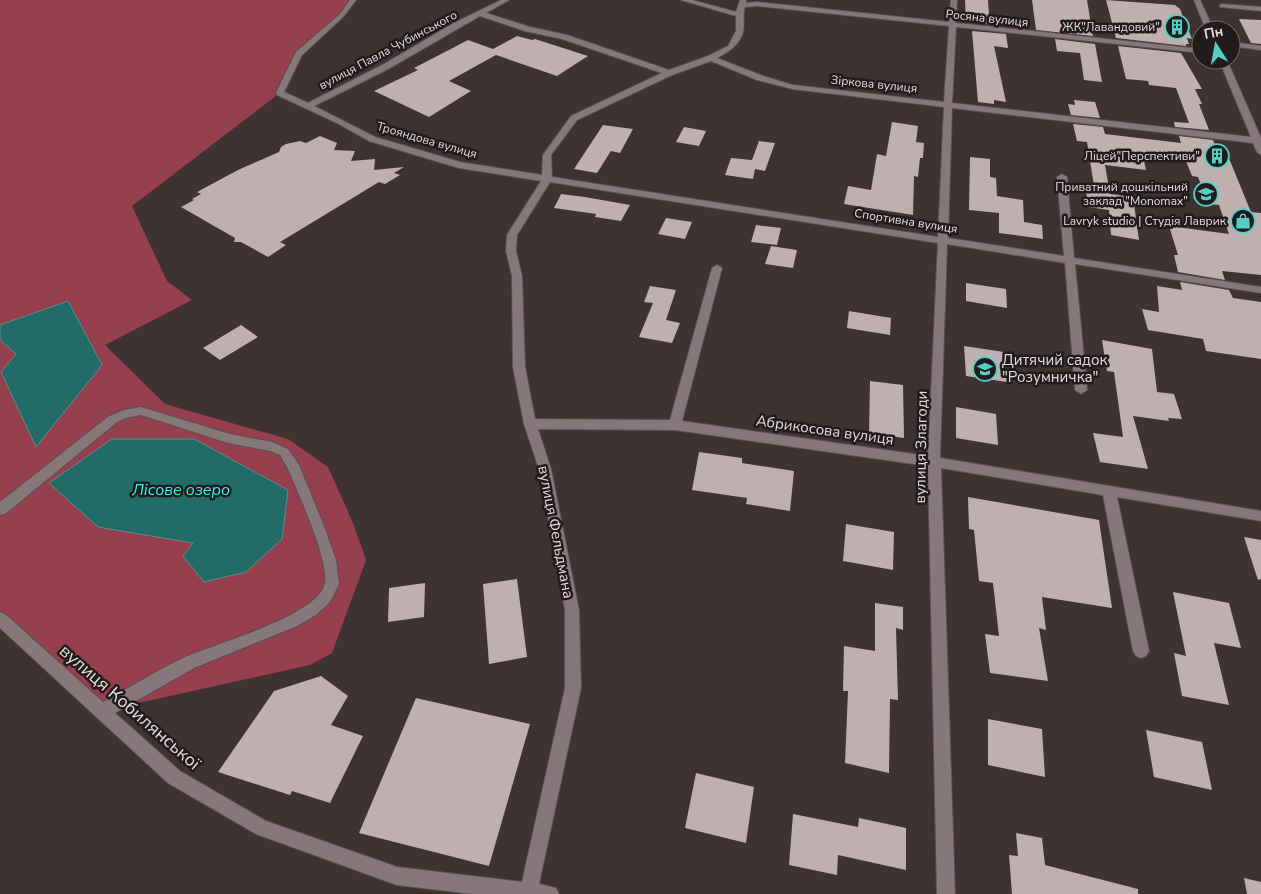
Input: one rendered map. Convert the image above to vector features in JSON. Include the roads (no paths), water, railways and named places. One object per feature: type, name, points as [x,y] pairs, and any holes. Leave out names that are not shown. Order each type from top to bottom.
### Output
[{"type":"street","name":"Трояндова вулиця","points":[[352,0],[342,15],[299,54],[280,93],[372,139],[458,165],[547,179]]},
{"type":"street","name":"вулиця Павла Чубинського","points":[[308,106],[387,66],[455,26],[506,0]]},
{"type":"street","points":[[684,0],[739,15]]},
{"type":"street","name":"вулиця Злагоди","points":[[946,894],[934,462],[954,0]]},
{"type":"street","points":[[1197,0],[1206,20]]},
{"type":"street","points":[[547,179],[547,155],[574,118],[669,73],[711,58],[731,47],[740,31],[739,15],[743,3]]},
{"type":"street","name":"Росяна вулиця","points":[[743,3],[1191,50]]},
{"type":"street","points":[[1222,6],[1261,9]]},
{"type":"street","points":[[481,14],[528,29],[564,37],[669,73]]},
{"type":"street","points":[[1241,45],[1261,48]]},
{"type":"street","name":"Зіркова вулиця","points":[[711,58],[760,78],[792,87],[1259,140]]},
{"type":"street","points":[[1228,70],[1259,140],[1261,152]]},
{"type":"street","points":[[1062,177],[1081,390]]},
{"type":"street","name":"Спортивна вулиця","points":[[547,179],[1261,290]]},
{"type":"street","name":"вулиця Фельдмана","points":[[529,892],[573,688],[572,610],[545,469],[530,424],[519,367],[516,276],[511,251],[512,235],[547,179]]},
{"type":"street","points":[[675,425],[717,268]]},
{"type":"street","points":[[0,510],[113,419],[124,414],[141,411],[228,438],[272,447],[284,452],[293,465],[332,565],[332,584],[324,599],[308,614],[246,642],[217,651],[190,663],[102,712]]},
{"type":"street","name":"Абрикосова вулиця","points":[[530,424],[675,425],[934,462],[1261,516]]},
{"type":"street","points":[[1109,491],[1141,651]]},
{"type":"street","name":"вулиця Кобилянської","points":[[0,619],[174,777],[262,828],[397,876],[550,894]]},
{"type":"water","points":[[68,301],[102,365],[36,447],[1,372],[16,354],[0,340],[0,325]]},
{"type":"water","name":"Лісове озеро","points":[[112,439],[194,439],[288,490],[282,539],[246,572],[204,582],[183,556],[193,543],[98,527],[49,483]]},
{"type":"place","name":"ЖК\"Лавандовий\"","points":[[1177,27]]},
{"type":"place","name":"Ліцей\"Перспективи\"","points":[[1217,156]]},
{"type":"place","name":"Приватний дошкільний заклад \"Monomax\"","points":[[1206,194]]},
{"type":"place","name":"Lavryk studio | Студія Лаврик","points":[[1243,221]]},
{"type":"place","name":"Дитячий садок \"Розумничка\"","points":[[985,369]]}]
